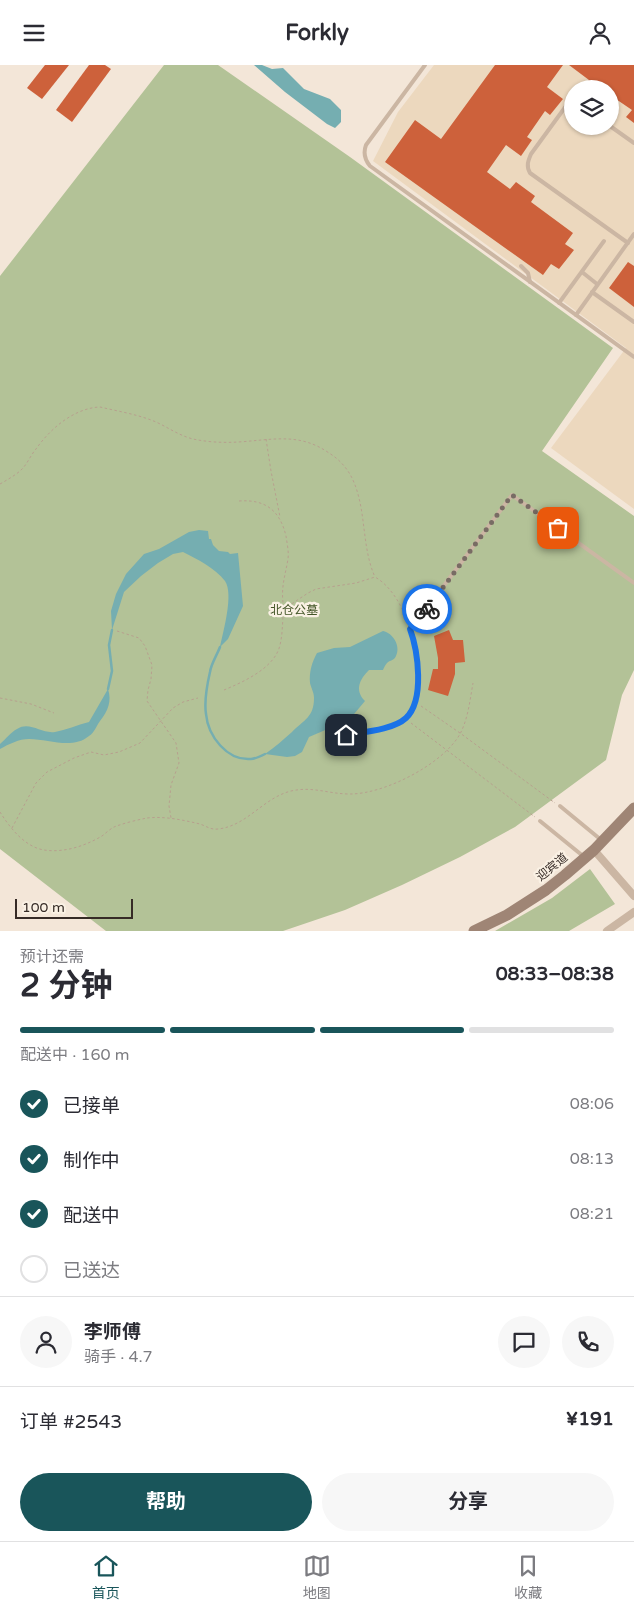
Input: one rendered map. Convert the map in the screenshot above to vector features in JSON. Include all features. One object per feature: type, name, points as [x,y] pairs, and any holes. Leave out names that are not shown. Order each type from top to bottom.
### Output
[{"type":"street","name":"迎宾道","points":[[474,931],[507,915],[546,890],[602,841],[634,808]]},
{"type":"street","points":[[589,853],[634,897]]},
{"type":"street","points":[[607,931],[634,912]]},
{"type":"lane","points":[[425,65],[366,145],[365,156],[370,167],[634,357]]},
{"type":"lane","points":[[564,109],[530,155],[528,162],[530,173],[628,243]]},
{"type":"lane","points":[[619,132],[634,143]]},
{"type":"lane","points":[[576,315],[634,235]]},
{"type":"lane","points":[[559,303],[604,241]]},
{"type":"lane","points":[[521,266],[528,273],[530,282]]},
{"type":"lane","points":[[582,272],[597,284]]},
{"type":"lane","points":[[592,292],[634,322]]},
{"type":"lane","points":[[346,735],[386,728],[405,719],[416,702],[418,679],[414,641],[410,629],[512,495],[634,583]]},
{"type":"lane","points":[[560,806],[602,841]]},
{"type":"lane","points":[[540,821],[589,853]]},
{"type":"path","points":[[0,484],[21,470],[36,448],[55,427],[69,417],[92,407],[100,407],[152,420],[182,436],[192,439],[236,443],[288,438],[310,443],[333,456],[348,471],[357,489],[375,577],[382,581],[397,599],[410,629]]},
{"type":"path","points":[[266,439],[270,471],[280,520]]},
{"type":"path","points":[[224,690],[260,671],[275,655],[280,647],[284,609],[282,590],[288,550],[284,527],[276,512],[268,506],[249,501],[239,501]]},
{"type":"path","points":[[284,609],[316,589],[356,583],[375,577]]},
{"type":"path","points":[[118,631],[139,638],[148,651],[152,665],[147,701],[176,743],[179,763],[171,785],[171,818]]},
{"type":"path","points":[[0,812],[12,829],[33,848],[57,852],[90,843],[114,827],[147,818],[171,818],[214,829],[228,828],[238,824],[284,793],[316,789],[331,793],[351,794],[379,789],[405,778],[435,761],[447,751],[460,733],[466,718],[473,683]]},
{"type":"path","points":[[0,698],[31,704],[54,713]]},
{"type":"path","points":[[12,829],[36,783],[47,772],[74,758],[91,752],[104,755],[119,752],[140,743],[173,708],[183,702],[198,698]]},
{"type":"path","points":[[416,702],[560,806]]},
{"type":"path","points":[[405,719],[540,821]]},
{"type":"green space","name":"北仓公墓","points":[[164,65],[218,65],[350,157],[613,348],[542,451],[634,516],[634,670],[622,695],[606,760],[515,827],[460,857],[345,910],[283,931],[106,931],[0,849],[0,276]]},
{"type":"green space","points":[[590,869],[615,904],[569,931],[495,931],[552,898]]},
{"type":"shaded area","points":[[434,65],[634,65],[634,509],[551,448],[626,348],[373,161],[398,112]]},
{"type":"water","points":[[254,65],[262,65],[272,69],[283,68],[304,89],[330,99],[341,110],[341,122],[335,128],[327,124],[285,92]]},
{"type":"water","points":[[208,531],[209,539],[211,539],[213,545],[219,551],[230,554],[238,553],[243,606],[228,639],[220,647],[228,604],[225,581],[211,568],[183,552],[173,554],[158,563],[124,592],[112,630],[111,611],[116,594],[126,574],[144,554],[159,549],[189,532]]},
{"type":"water","points":[[383,631],[390,634],[397,644],[396,656],[387,663],[383,670],[369,670],[363,677],[359,689],[365,701],[344,726],[330,728],[309,737],[302,752],[295,756],[287,757],[265,754],[289,735],[310,714],[314,704],[314,694],[310,683],[310,675],[317,653],[334,648],[350,647]]},
{"type":"water","points":[[108,689],[109,702],[105,713],[93,733],[82,740],[60,743],[25,739],[0,749],[0,744],[13,732],[22,727],[26,726],[55,732],[89,722]]},
{"type":"building","points":[[45,65],[69,65],[42,99],[27,88]]},
{"type":"building","points":[[89,65],[105,65],[111,69],[72,122],[56,110]]},
{"type":"building","points":[[495,65],[563,65],[547,87],[563,99],[550,115],[545,111],[527,137],[532,140],[521,156],[506,145],[487,172],[510,189],[516,182],[535,196],[531,202],[573,233],[565,244],[574,250],[559,269],[551,264],[543,275],[385,162],[415,120],[441,139]]},
{"type":"building","points":[[569,65],[634,65],[634,123],[626,117],[632,110],[619,101],[619,80],[589,80]]},
{"type":"building","points":[[628,262],[634,266],[634,307],[609,288]]},
{"type":"building","points":[[449,630],[453,640],[463,640],[465,662],[455,663],[455,674],[448,696],[428,690],[433,669],[438,669],[434,636]]},
{"type":"waterway","points":[[108,689],[112,671],[109,645],[112,630]]},
{"type":"waterway","points":[[220,647],[211,669],[206,693],[206,714],[210,731],[220,745],[234,756],[242,759],[251,759],[265,754]]},
{"type":"way so far","points":[[427,609],[512,495],[558,528]]},
{"type":"route","points":[[346,735],[395,725],[405,719],[411,712],[416,702],[418,671],[414,641],[410,629],[427,609]]}]
